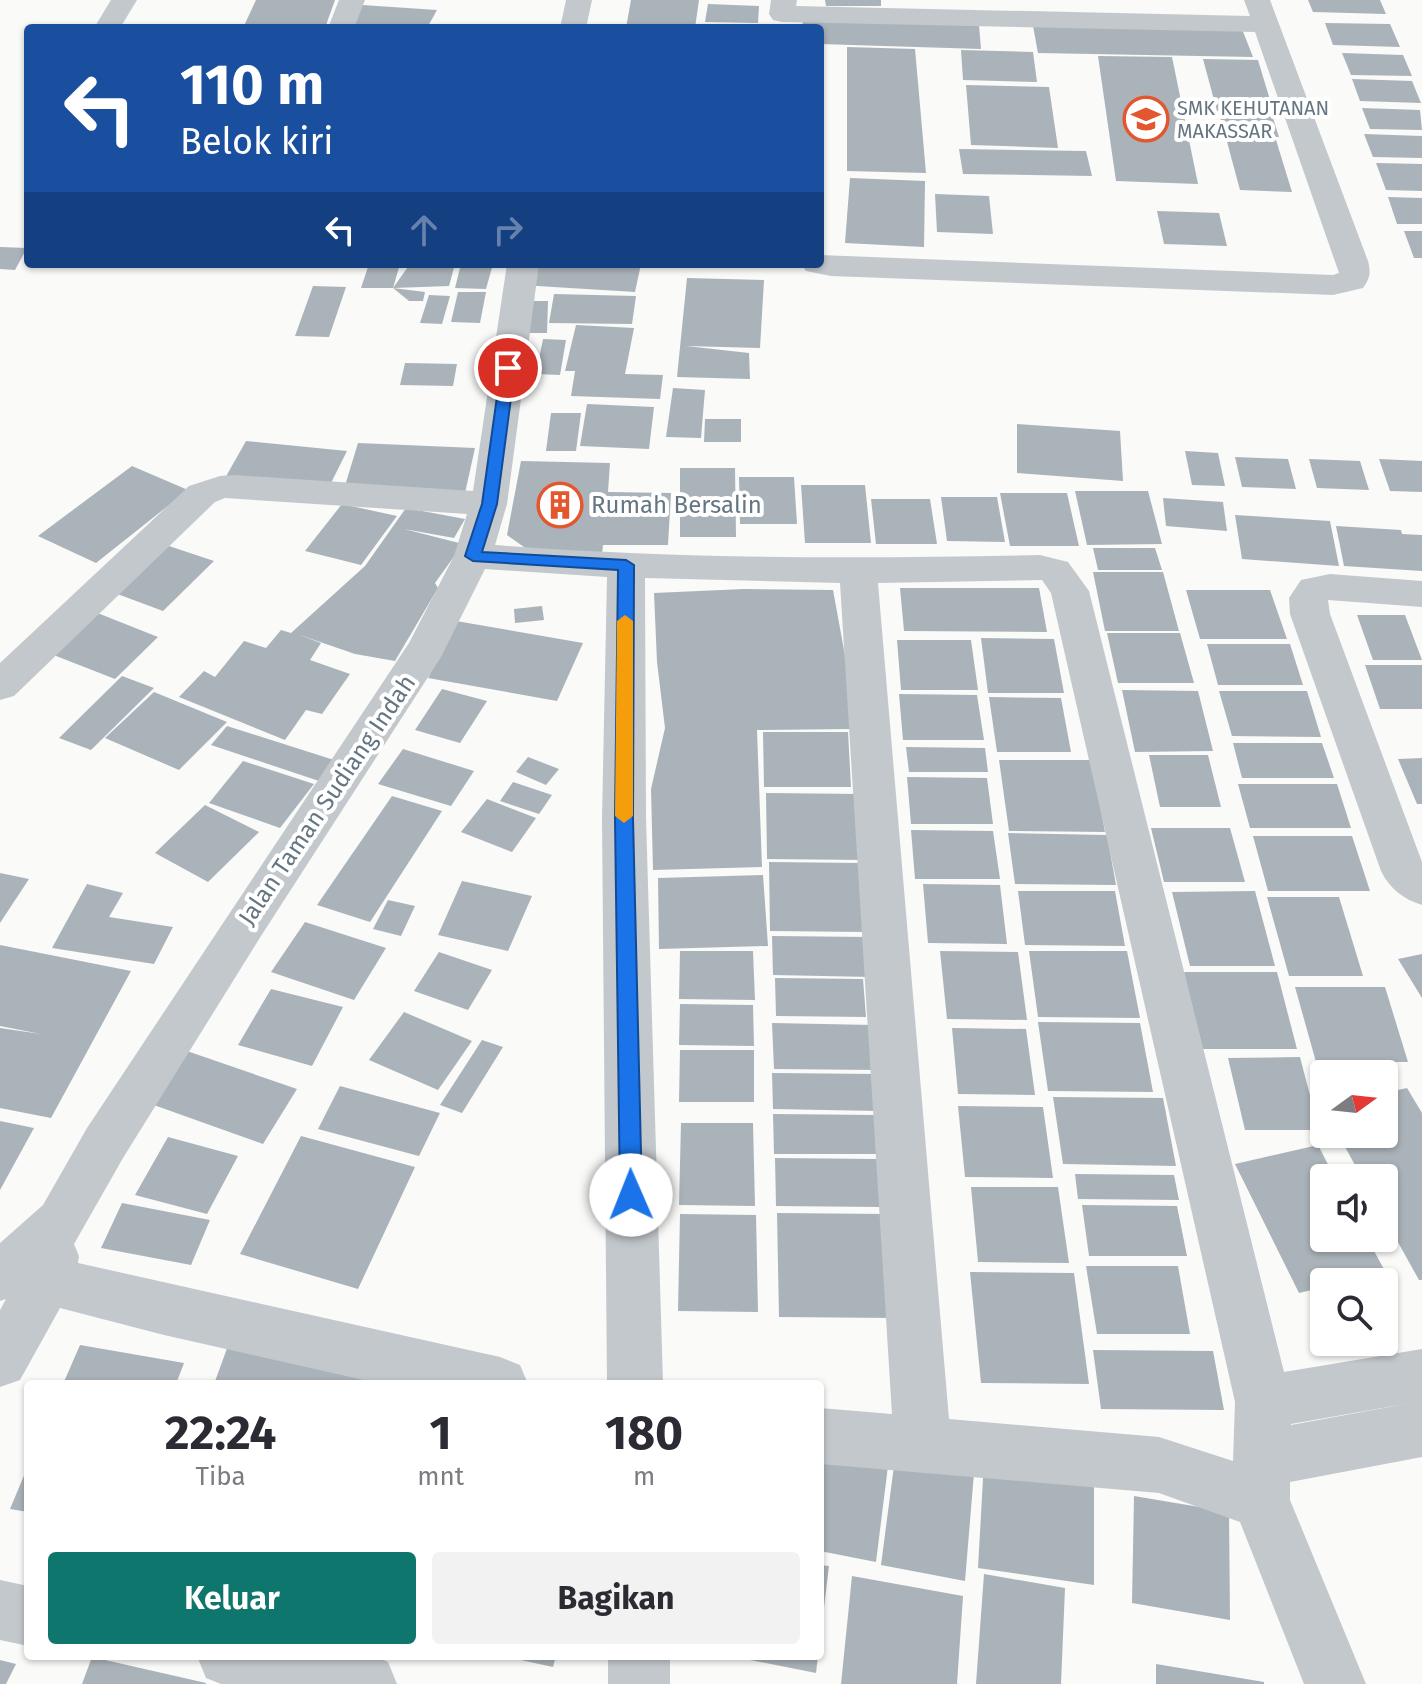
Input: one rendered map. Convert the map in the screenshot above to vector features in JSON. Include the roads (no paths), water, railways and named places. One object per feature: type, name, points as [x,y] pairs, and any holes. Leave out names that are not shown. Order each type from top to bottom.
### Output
[{"type":"street","points":[[109,24],[124,0]]},
{"type":"street","points":[[343,24],[352,0]]},
{"type":"street","points":[[574,24],[579,0]]},
{"type":"street","points":[[783,14],[1262,12],[1355,273],[1352,281],[1333,285],[824,266]]},
{"type":"street","name":"Jalan Taman Sudiang Indah","points":[[0,1361],[12,1276],[61,1222],[105,1143],[228,949],[427,647],[473,556],[489,504],[522,268]]},
{"type":"street","points":[[0,686],[202,494],[212,489],[235,486],[489,504]]},
{"type":"street","points":[[473,556],[498,560],[626,565],[858,571],[1040,567],[1055,571],[1070,591],[1263,1402],[1261,1479],[1335,1684]]},
{"type":"street","points":[[626,565],[624,818],[635,1380]]},
{"type":"street","points":[[858,571],[923,1447]]},
{"type":"street","points":[[1422,594],[1330,587],[1315,589],[1308,598],[1310,614],[1394,851],[1403,871],[1422,888]]},
{"type":"street","points":[[12,1276],[482,1380]]},
{"type":"street","points":[[1263,1402],[1422,1375]]},
{"type":"street","points":[[824,1436],[1159,1465],[1261,1479],[1422,1429]]},
{"type":"street","points":[[0,1610],[24,1615]]},
{"type":"street","points":[[248,1660],[366,1684]]},
{"type":"street","points":[[639,1660],[639,1684]]},
{"type":"place","name":"SMK KEHUTANAN MAKASSAR","points":[[1146,119]]},
{"type":"place","name":"Rumah Bersalin","points":[[560,505]]}]
